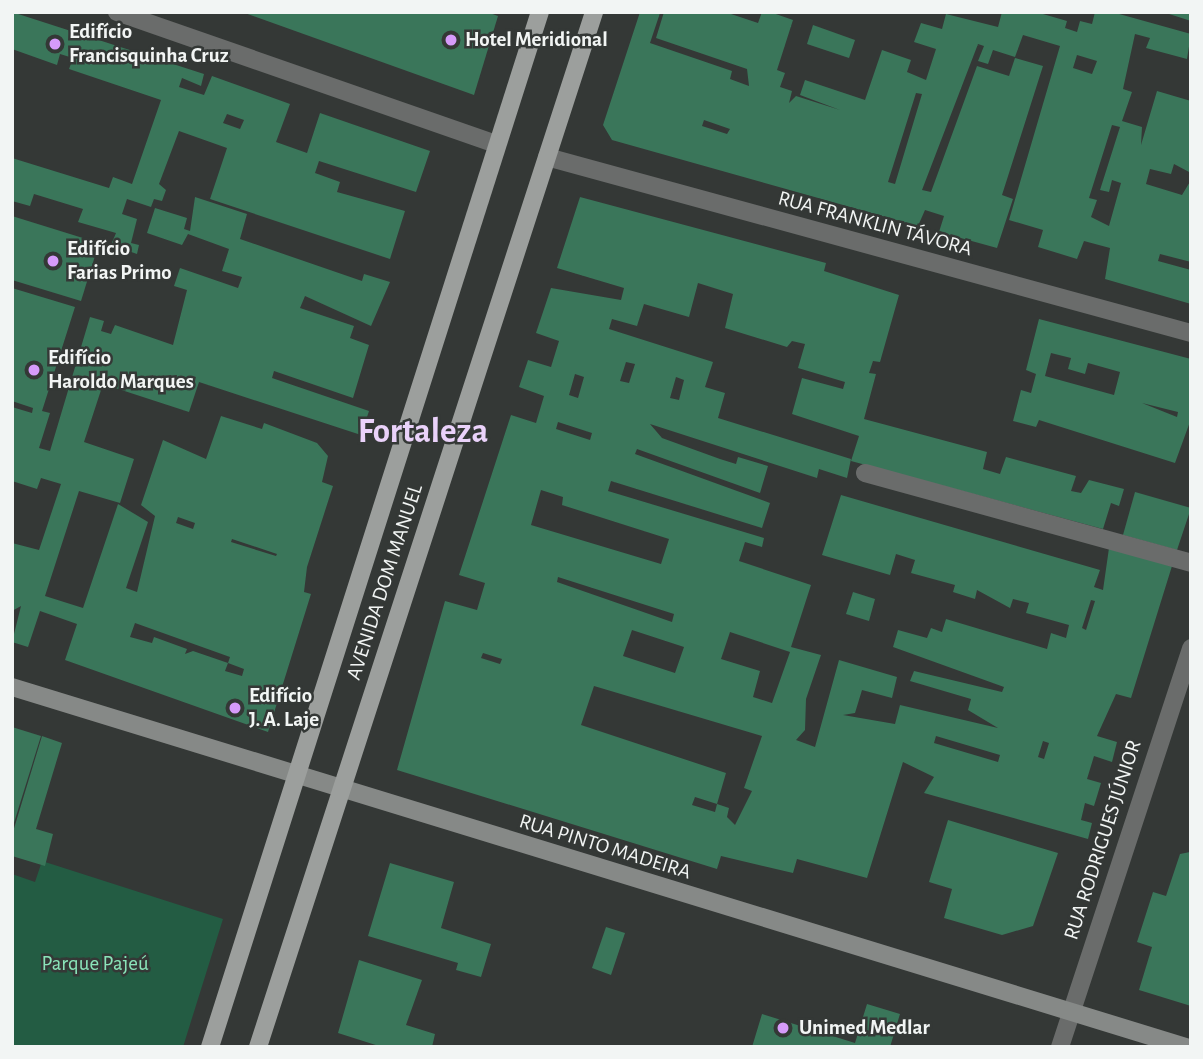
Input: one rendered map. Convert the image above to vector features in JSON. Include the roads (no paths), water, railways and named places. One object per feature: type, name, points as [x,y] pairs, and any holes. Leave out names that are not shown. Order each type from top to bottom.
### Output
[{"type":"main road","name":"AVENIDA DOM MANUEL","points":[[210,1047],[294,776],[540,12]]},
{"type":"main road","name":"AVENIDA DOM MANUEL","points":[[258,1047],[594,12]]},
{"type":"main road","name":"RUA PINTO MADEIRA","points":[[12,687],[342,791],[1186,1047]]},
{"type":"street","points":[[117,12],[497,144]]},
{"type":"street","name":"RUA FRANKLIN TÁVORA","points":[[547,157],[1191,334]]},
{"type":"street","points":[[865,473],[1191,563]]},
{"type":"street","name":"RUA RODRIGUES JÚNIOR","points":[[1060,1047],[1190,654]]},
{"type":"place","name":"Hotel Meridional","points":[[451,40]]},
{"type":"place","name":"Edifício Francisquinha Cruz","points":[[55,44]]},
{"type":"place","name":"Edifício Farias Primo","points":[[53,261]]},
{"type":"place","name":"Edifício Haroldo Marques","points":[[34,370]]},
{"type":"place","name":"Edifício J. A. Laje","points":[[235,708]]},
{"type":"place","name":"Unimed Medlar","points":[[783,1028]]},
{"type":"district","name":"Fortaleza","points":[[423,432]]},
{"type":"park label","name":"Parque Pajeú","points":[[95,964]]}]
